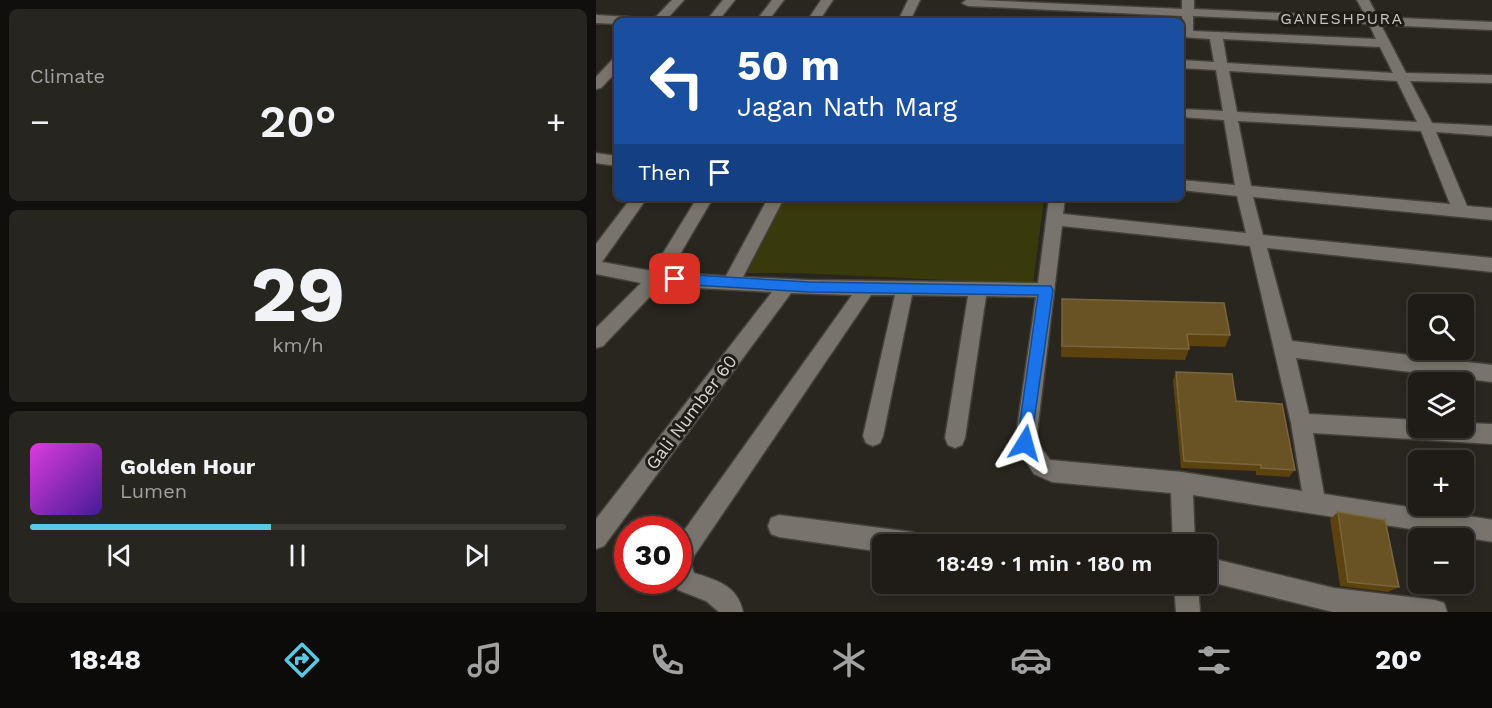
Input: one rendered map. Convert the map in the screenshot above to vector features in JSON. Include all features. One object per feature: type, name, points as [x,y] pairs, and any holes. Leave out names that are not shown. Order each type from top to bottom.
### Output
[{"type":"street","points":[[661,18],[678,0]]},
{"type":"street","points":[[714,18],[729,0]]},
{"type":"street","points":[[764,18],[778,0]]},
{"type":"street","points":[[815,18],[827,0]]},
{"type":"street","points":[[905,18],[914,0]]},
{"type":"street","points":[[1363,0],[1427,128],[1461,212]]},
{"type":"street","points":[[968,3],[1188,5],[1373,20],[1493,26]]},
{"type":"street","points":[[1188,5],[1187,34],[1384,43]]},
{"type":"street","points":[[596,19],[614,20]]},
{"type":"street","points":[[1216,36],[1244,191],[1284,348],[1301,423],[1315,503]]},
{"type":"street","points":[[1184,64],[1401,77],[1493,79]]},
{"type":"street","points":[[596,85],[614,66]]},
{"type":"street","points":[[1184,113],[1493,131]]},
{"type":"street","points":[[596,158],[614,161]]},
{"type":"street","points":[[1184,185],[1493,214]]},
{"type":"street","points":[[596,257],[637,201]]},
{"type":"street","points":[[596,340],[656,279],[703,201]]},
{"type":"street","points":[[732,281],[774,201]]},
{"type":"street","points":[[1057,201],[1025,443],[1042,467],[1052,472],[1182,483],[1493,531]]},
{"type":"street","points":[[1054,219],[1493,265]]},
{"type":"street","points":[[596,267],[656,279],[867,288],[1046,290]]},
{"type":"street","name":"Gali Number 60","points":[[596,538],[787,285]]},
{"type":"street","points":[[731,612],[731,606],[725,597],[686,582],[679,564],[686,548],[867,288]]},
{"type":"street","points":[[873,436],[905,288]]},
{"type":"street","points":[[955,438],[978,289]]},
{"type":"street","points":[[1284,348],[1493,374]]},
{"type":"street","points":[[1301,423],[1493,434]]},
{"type":"street","points":[[1182,483],[1184,534]]},
{"type":"street","points":[[779,526],[872,539]]},
{"type":"street","points":[[1217,572],[1334,600],[1435,612]]},
{"type":"street","points":[[1187,594],[1188,612]]},
{"type":"shaded area","points":[[783,201],[1044,201],[1033,284],[797,273],[747,273]]},
{"type":"building","points":[[1062,299],[1224,303],[1230,335],[1187,334],[1189,349],[1062,346]]},
{"type":"building","points":[[1176,372],[1232,374],[1236,401],[1282,404],[1295,470],[1261,468],[1261,465],[1184,461]]},
{"type":"building","points":[[1338,512],[1385,520],[1399,587],[1348,582]]},
{"type":"district","name":"GANESHPURA","points":[[1342,18]]},
{"type":"route","points":[[675,279],[809,287],[1046,290],[1025,443]]}]
